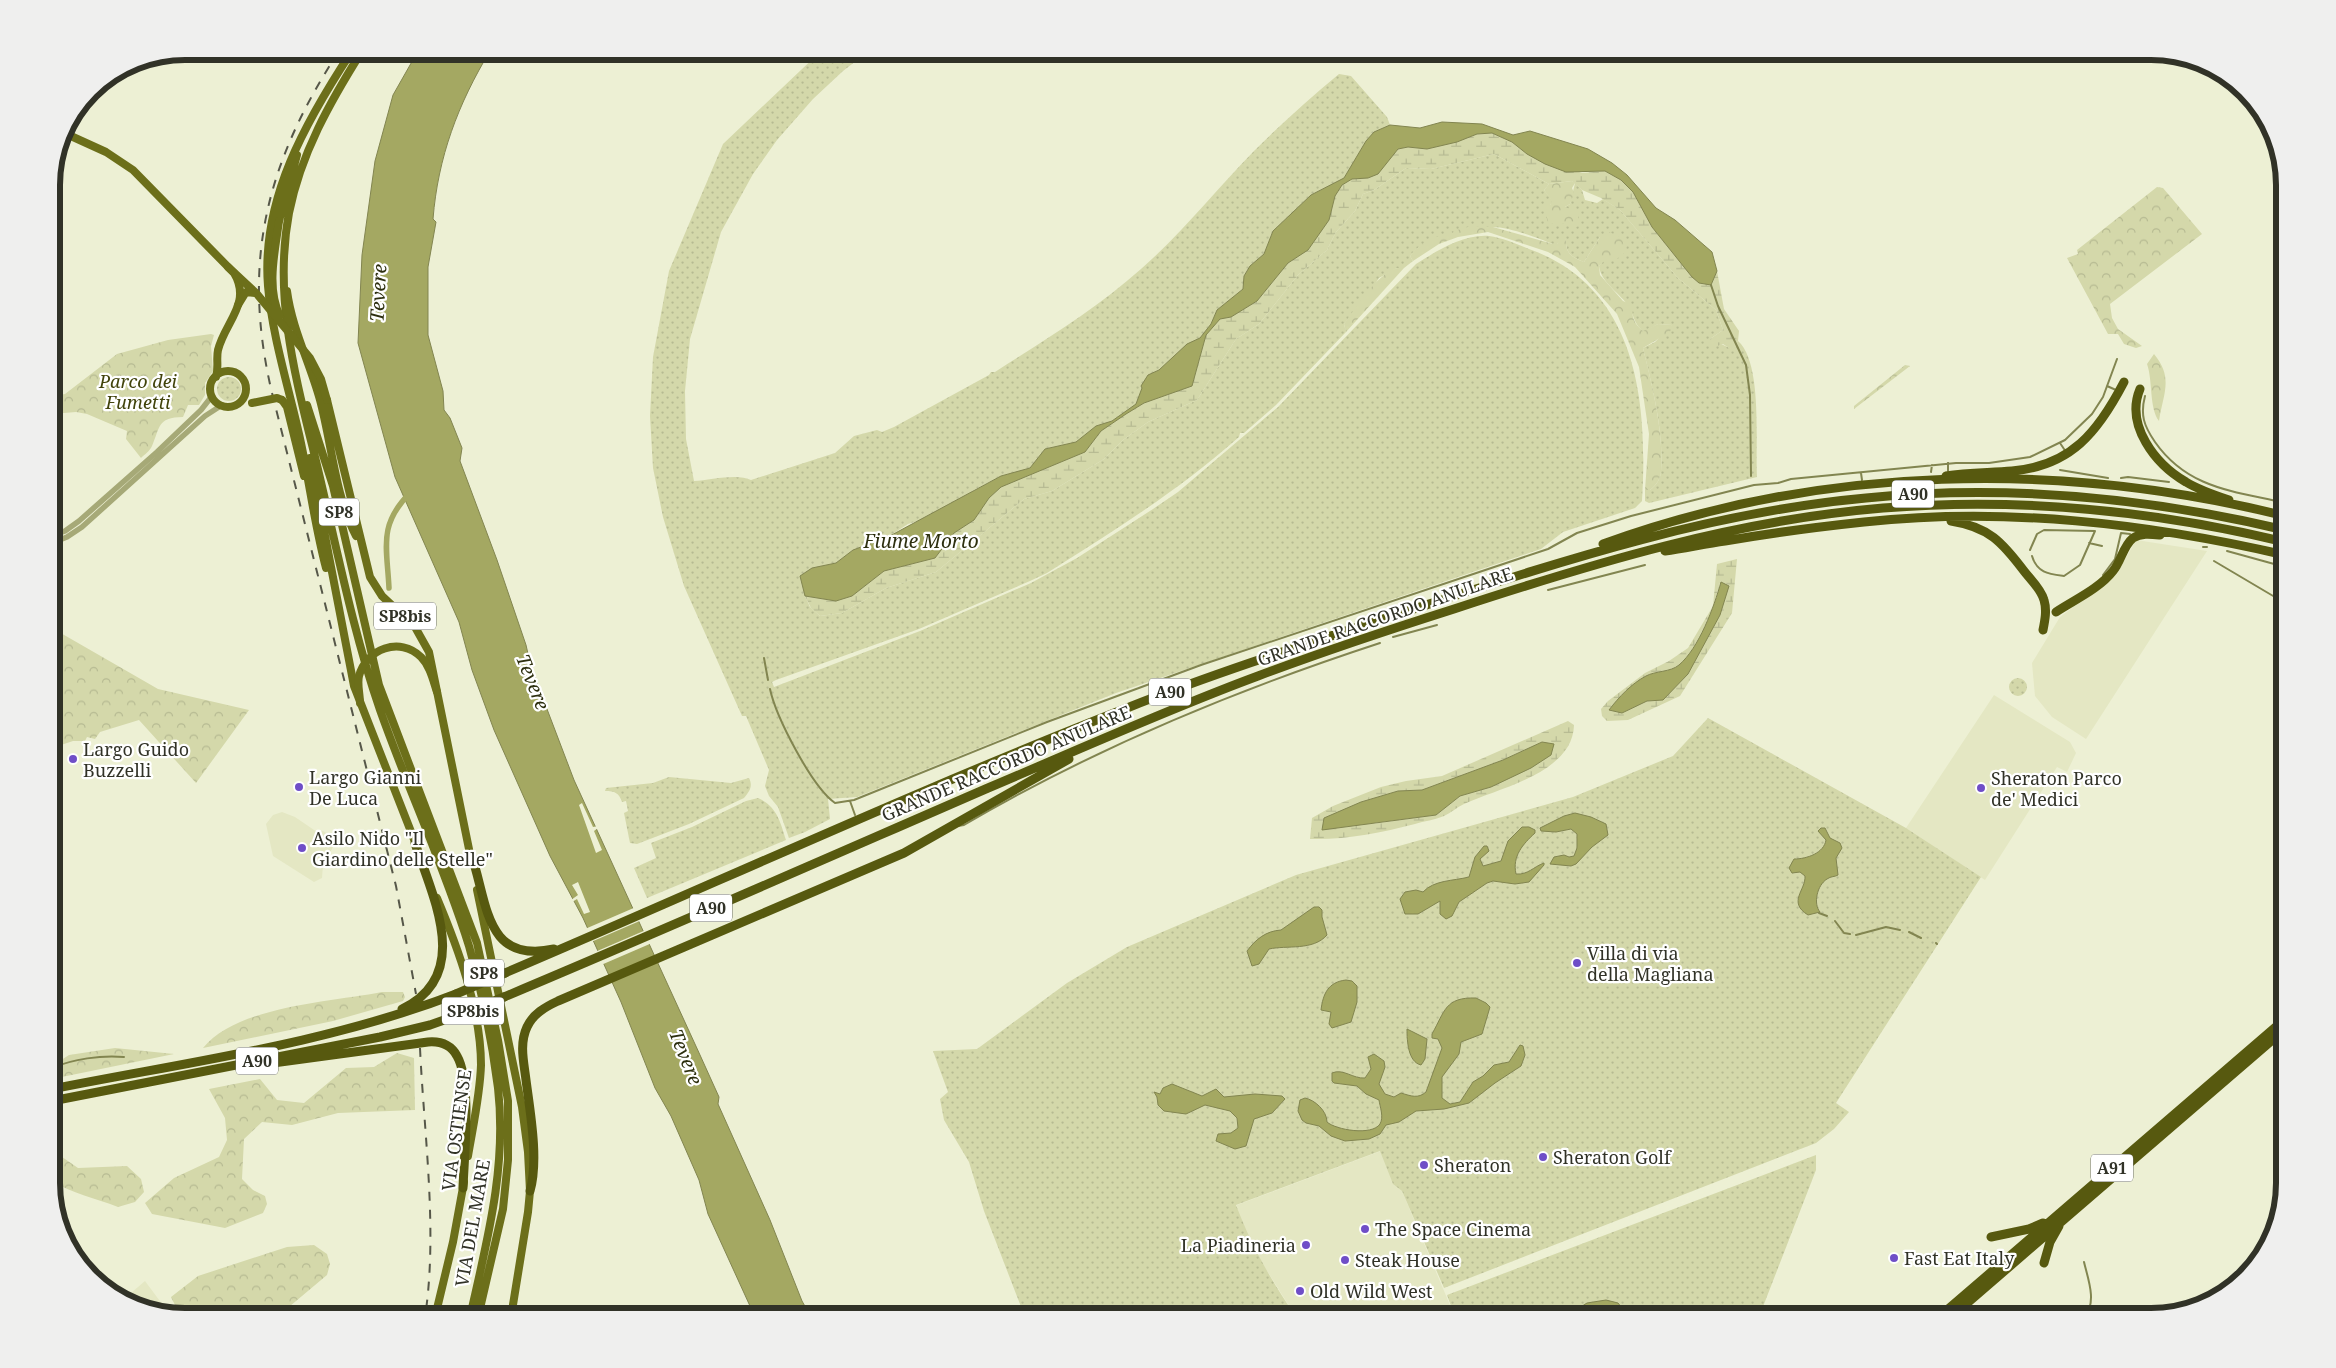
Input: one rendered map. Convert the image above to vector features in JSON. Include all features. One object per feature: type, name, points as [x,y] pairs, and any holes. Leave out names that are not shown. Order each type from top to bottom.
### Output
[{"type":"highway","points":[[1918,481],[1958,473],[2026,470],[2052,462],[2079,445],[2098,427],[2124,382]]},
{"type":"highway","points":[[2140,389],[2134,408],[2137,425],[2148,445],[2164,464],[2178,477],[2198,489],[2253,509]]},
{"type":"highway","name":"GRANDE RACCORDO ANULARE","points":[[1547,566],[1632,534],[1748,502],[1828,489],[1918,481],[2010,480],[2091,483],[2160,492],[2276,514]]},
{"type":"highway","name":"GRANDE RACCORDO ANULARE","points":[[60,1087],[297,1041],[360,1026],[456,994],[1131,706],[1251,662],[1547,566],[1660,535],[1746,515],[1832,501],[1934,493],[2023,492],[2111,498],[2183,508],[2276,528]]},
{"type":"highway","name":"GRANDE RACCORDO ANULARE","points":[[60,1099],[388,1035],[460,1014],[504,997],[1104,738],[1210,695],[1308,658],[1513,590],[1632,554],[1720,533],[1790,520],[1881,508],[1958,504],[2035,505],[2126,512],[2184,520],[2276,540]]},
{"type":"highway","points":[[1632,554],[1812,528],[1903,519],[2037,517],[2153,528],[2223,540],[2276,553]]},
{"type":"highway","points":[[1903,519],[1961,523],[1980,529],[1997,539],[2042,595],[2045,606],[2043,630]]},
{"type":"highway","points":[[2056,612],[2107,578],[2117,566],[2128,544],[2138,536],[2150,534],[2223,540]]},
{"type":"highway","points":[[530,1191],[532,1133],[522,1043],[530,1021],[549,1005],[818,889],[876,866],[926,842],[1104,738]]},
{"type":"highway","points":[[360,1026],[417,1000],[431,987],[440,970],[443,952],[442,932],[415,843]]},
{"type":"highway","points":[[470,854],[493,926],[506,943],[521,950],[551,949],[580,941]]},
{"type":"highway","name":"A91","points":[[1961,1308],[2276,1027]]},
{"type":"highway","name":"A91","points":[[1950,1308],[2276,1037]]},
{"type":"highway","points":[[211,1070],[342,1056],[428,1042],[442,1044],[456,1054],[462,1071],[465,1107],[463,1188]]},
{"type":"highway","points":[[1991,1237],[2034,1228],[2061,1217]]},
{"type":"highway","points":[[2044,1263],[2050,1242],[2061,1217]]},
{"type":"main road","name":"SP8bis","points":[[344,637],[320,547],[305,460],[273,318],[268,276],[272,229],[280,191],[296,145],[346,60]]},
{"type":"main road","name":"VIA DEL MARE","points":[[356,60],[332,100],[307,150],[290,209],[284,262],[285,321],[304,411],[368,674],[469,946],[494,1061],[500,1106],[500,1167],[491,1223],[472,1308]]},
{"type":"main road","name":"SP8bis","points":[[318,106],[296,159],[279,221],[273,294],[278,314],[288,331],[310,358],[323,383],[369,573],[377,590],[412,624],[424,640],[432,660],[455,788],[522,1107],[528,1152],[530,1191],[526,1231],[513,1308]]},
{"type":"main road","points":[[70,135],[95,146],[122,162],[169,205],[234,273],[241,293],[238,305]]},
{"type":"main road","points":[[284,262],[290,310],[318,395],[347,515],[362,547]]},
{"type":"main road","points":[[228,267],[257,294],[288,331]]},
{"type":"main road","points":[[216,377],[229,371],[240,376],[246,386],[242,400],[233,406],[222,405],[212,396],[211,386],[216,377],[219,364],[218,353],[222,341],[238,305],[246,292],[252,291],[257,294]]},
{"type":"main road","name":"VIA DEL MARE","points":[[299,384],[333,486],[379,685],[477,943],[496,1032],[508,1097],[508,1160],[504,1202],[480,1308]]},
{"type":"main road","points":[[242,400],[252,403],[277,398],[282,400],[287,407],[298,458],[312,507]]},
{"type":"main road","points":[[304,411],[316,493],[344,637]]},
{"type":"main road","name":"VIA OSTIENSE","points":[[344,637],[352,678],[360,703],[460,957],[480,1049],[479,1084],[463,1188],[437,1308]]},
{"type":"main road","points":[[360,703],[359,679],[363,665],[376,652],[389,647],[407,648],[420,656],[429,669],[437,692]]},
{"type":"street","points":[[60,534],[79,521],[194,417],[212,396]]},
{"type":"street","points":[[60,539],[79,530],[205,416],[222,405]]},
{"type":"shaded area","points":[[2136,540],[2207,551],[2086,739],[2052,717],[2035,696],[2032,663],[2060,617],[2117,574]]},
{"type":"shaded area","points":[[1994,695],[2070,742],[2076,753],[2067,772],[2057,767],[1985,880],[1906,828]]},
{"type":"shaded area","name":"Asilo Nido \"Il Giardino delle Stelle\"","points":[[282,812],[295,817],[317,832],[323,831],[337,840],[323,865],[322,878],[314,882],[273,856],[266,824],[273,815]]},
{"type":"shaded area","points":[[1381,1151],[1393,1183],[1402,1191],[1451,1308],[1290,1308],[1254,1250],[1236,1208],[1237,1205]]},
{"type":"shaded area","points":[[145,1281],[164,1306],[137,1299],[131,1293]]},
{"type":"green space","points":[[812,60],[857,60],[813,99],[777,140],[753,174],[721,232],[690,339],[685,391],[686,439],[694,481],[731,477],[751,480],[835,453],[854,436],[877,430],[882,432],[894,427],[989,375],[991,372],[995,372],[1088,311],[1124,284],[1171,241],[1264,141],[1339,74],[1351,76],[1387,117],[1390,125],[1374,132],[1366,141],[1344,178],[1311,195],[1273,231],[1264,254],[1250,266],[1244,276],[1243,289],[1217,310],[1211,324],[1200,338],[1187,345],[1159,370],[1148,375],[1137,404],[1112,421],[1096,426],[1076,442],[1045,449],[1030,468],[1001,476],[921,520],[908,524],[888,537],[853,550],[836,563],[812,568],[805,596],[810,607],[820,616],[842,613],[886,588],[936,572],[1024,499],[1052,491],[1104,459],[1123,440],[1148,422],[1197,400],[1236,339],[1259,324],[1298,275],[1327,250],[1336,232],[1355,211],[1363,194],[1374,190],[1406,168],[1431,169],[1494,154],[1549,184],[1544,190],[1553,201],[1550,205],[1543,205],[1565,207],[1570,204],[1575,183],[1582,190],[1585,200],[1597,203],[1603,199],[1620,210],[1678,278],[1716,310],[1723,330],[1710,339],[1732,349],[1738,341],[1746,352],[1751,367],[1756,405],[1757,477],[1649,503],[1645,501],[1645,490],[1650,490],[1658,482],[1660,476],[1661,440],[1643,348],[1655,342],[1672,325],[1658,324],[1644,332],[1635,322],[1627,304],[1606,282],[1600,272],[1599,266],[1605,259],[1617,259],[1600,237],[1584,262],[1570,254],[1566,238],[1557,244],[1553,244],[1500,227],[1472,228],[1436,238],[1417,249],[1410,256],[1413,261],[1404,268],[1397,268],[1379,278],[1344,324],[1346,332],[1276,405],[1244,433],[1240,433],[1239,437],[1216,457],[1146,509],[1047,573],[919,629],[776,680],[772,682],[774,687],[920,631],[1031,583],[1077,558],[1178,492],[1278,407],[1416,264],[1451,244],[1479,236],[1489,236],[1505,240],[1529,249],[1565,267],[1593,291],[1614,320],[1629,353],[1638,388],[1642,425],[1643,463],[1642,501],[1635,508],[1563,532],[1541,549],[1116,693],[857,797],[828,799],[830,819],[789,838],[778,807],[769,796],[765,786],[769,770],[746,716],[742,716],[684,586],[663,517],[653,468],[650,416],[653,357],[669,271],[723,144]]},
{"type":"green space","points":[[1492,133],[1512,142],[1527,154],[1582,173],[1605,171],[1621,180],[1633,192],[1652,227],[1692,277],[1699,283],[1711,285],[1717,271],[1724,309],[1739,331],[1738,341],[1732,350],[1723,344],[1717,346],[1711,344],[1710,339],[1723,330],[1716,310],[1678,278],[1620,210],[1601,198],[1582,190],[1572,181],[1549,184],[1494,154],[1431,169],[1406,168],[1374,190],[1363,194],[1355,211],[1336,232],[1327,250],[1298,275],[1259,324],[1236,339],[1197,400],[1148,422],[1123,440],[1104,459],[1052,491],[1024,499],[936,572],[886,588],[842,613],[820,616],[811,608],[805,596],[836,601],[852,596],[884,571],[935,558],[954,533],[974,520],[989,498],[1001,487],[1085,452],[1101,431],[1126,414],[1144,403],[1192,386],[1206,335],[1220,319],[1231,317],[1257,301],[1288,263],[1308,250],[1329,220],[1335,196],[1342,185],[1352,179],[1368,178],[1377,174],[1398,149],[1408,147],[1427,149],[1457,142],[1477,134]]},
{"type":"green space","points":[[1572,181],[1575,183],[1572,188],[1574,193],[1570,204],[1565,207],[1577,212],[1580,225],[1572,229],[1565,223],[1559,225],[1548,223],[1546,212],[1540,208],[1543,205],[1550,205],[1552,201],[1544,190],[1549,184]]},
{"type":"green space","points":[[2157,187],[2163,188],[2202,234],[2110,304],[2112,318],[2118,329],[2142,346],[2136,348],[2124,344],[2118,334],[2108,334],[2067,258],[2078,254],[2077,250]]},
{"type":"green space","points":[[1471,226],[1493,227],[1553,244],[1557,244],[1563,237],[1566,238],[1570,254],[1584,262],[1600,237],[1609,232],[1620,237],[1627,245],[1625,252],[1617,259],[1605,260],[1599,266],[1600,275],[1623,301],[1633,305],[1632,313],[1634,320],[1643,331],[1658,324],[1672,325],[1670,332],[1643,348],[1661,441],[1661,474],[1658,482],[1650,490],[1645,490],[1649,434],[1639,367],[1617,314],[1575,267],[1548,252],[1488,232],[1458,237],[1439,244],[1413,261],[1410,256],[1430,240]]},
{"type":"green space","points":[[1397,268],[1404,268],[1346,332],[1344,324],[1368,292],[1382,277]]},
{"type":"green space","name":"Parco dei Fumetti","points":[[214,335],[211,346],[213,371],[205,383],[205,395],[199,405],[188,405],[183,417],[164,421],[158,429],[151,448],[141,458],[126,439],[127,431],[87,414],[76,412],[60,413],[60,395],[65,394],[117,354],[168,340]]},
{"type":"green space","points":[[2154,354],[2164,371],[2166,386],[2159,421],[2152,402],[2147,364]]},
{"type":"green space","points":[[1905,365],[1910,366],[1854,409],[1854,406]]},
{"type":"green space","points":[[229,377],[238,380],[241,389],[238,398],[229,401],[220,398],[217,389],[220,380]]},
{"type":"green space","points":[[1737,559],[1732,613],[1680,696],[1628,720],[1607,721],[1602,716],[1601,709],[1608,701],[1645,673],[1669,661],[1688,648],[1712,607],[1699,638],[1686,658],[1676,667],[1653,674],[1634,684],[1610,710],[1622,713],[1647,701],[1663,700],[1688,674],[1729,586],[1720,583],[1713,605],[1717,564]]},
{"type":"green space","points":[[60,633],[158,689],[249,710],[196,783],[139,720],[100,732],[95,739],[87,737],[85,741],[73,741],[60,745]]},
{"type":"green space","points":[[2018,678],[2024,681],[2027,687],[2024,693],[2018,696],[2012,693],[2009,687],[2012,681]]},
{"type":"green space","points":[[1708,718],[1906,828],[1981,877],[1836,1103],[1849,1112],[1834,1129],[1816,1143],[1444,1288],[1402,1191],[1393,1184],[1380,1151],[1236,1205],[1263,1263],[1290,1308],[1022,1308],[984,1211],[969,1162],[944,1120],[940,1099],[948,1092],[933,1051],[977,1049],[1067,983],[1127,947],[1296,875],[1573,797],[1673,756]]},
{"type":"green space","points":[[1568,721],[1574,725],[1570,742],[1561,755],[1548,767],[1514,785],[1464,804],[1444,816],[1362,835],[1310,839],[1312,818],[1333,806],[1381,787],[1442,776]],"holes":[[[1542,742],[1491,787],[1460,796],[1436,815],[1371,824],[1361,802],[1398,791],[1422,790],[1503,760]]]},
{"type":"green space","points":[[669,777],[731,783],[749,778],[751,786],[744,798],[689,824],[637,844],[630,843],[624,813],[628,811],[626,801],[622,802],[616,793],[605,791],[606,788],[653,783]]},
{"type":"green space","points":[[758,798],[774,810],[786,840],[647,898],[634,868],[656,858],[651,843],[692,827],[746,801]]},
{"type":"green space","points":[[382,992],[403,992],[405,997],[403,1001],[333,1021],[203,1048],[218,1034],[238,1023],[261,1014],[312,1003]]},
{"type":"green space","points":[[115,1048],[174,1054],[60,1077],[60,1061],[69,1055]]},
{"type":"green space","points":[[397,1053],[414,1058],[415,1110],[338,1113],[292,1125],[262,1122],[244,1139],[242,1179],[253,1190],[265,1196],[267,1204],[263,1213],[225,1228],[152,1214],[145,1203],[174,1178],[219,1157],[227,1140],[225,1118],[209,1089],[260,1079],[277,1100],[304,1103],[346,1068],[374,1067]]},
{"type":"green space","points":[[1816,1155],[1816,1170],[1762,1308],[1452,1308],[1447,1295]]},
{"type":"green space","points":[[60,1156],[78,1168],[127,1166],[141,1179],[144,1192],[135,1202],[118,1207],[60,1185]]},
{"type":"green space","points":[[314,1245],[327,1254],[330,1264],[327,1275],[288,1308],[176,1307],[171,1297],[198,1276],[287,1247]]},
{"type":"water","name":"Tevere","points":[[413,60],[485,60],[468,91],[451,132],[440,174],[433,219],[436,222],[428,267],[428,335],[443,391],[444,410],[450,418],[462,448],[460,461],[497,560],[526,645],[531,667],[574,780],[719,1097],[718,1104],[770,1220],[806,1308],[751,1308],[708,1214],[699,1180],[671,1116],[655,1088],[621,1002],[583,918],[550,856],[494,730],[472,670],[459,622],[395,477],[358,343],[362,255],[375,161],[393,95]]},
{"type":"water","name":"Fiume Morto","points":[[1442,122],[1482,124],[1513,135],[1530,131],[1588,149],[1612,163],[1627,175],[1656,208],[1675,220],[1712,252],[1717,271],[1711,285],[1699,283],[1692,277],[1652,227],[1633,192],[1621,180],[1605,171],[1566,172],[1545,164],[1527,154],[1512,142],[1492,133],[1477,134],[1457,142],[1427,149],[1408,147],[1398,149],[1378,174],[1368,178],[1352,179],[1342,185],[1335,196],[1329,220],[1308,250],[1288,263],[1257,301],[1231,317],[1220,319],[1206,335],[1192,386],[1144,403],[1126,414],[1101,431],[1085,452],[1001,487],[989,498],[974,520],[954,533],[935,558],[884,571],[852,596],[836,601],[805,596],[800,576],[812,568],[836,563],[853,550],[888,537],[1001,476],[1030,468],[1045,449],[1076,442],[1096,426],[1112,421],[1136,404],[1141,386],[1148,375],[1159,370],[1187,344],[1200,338],[1211,324],[1217,310],[1243,289],[1244,276],[1250,266],[1264,254],[1273,231],[1311,195],[1344,178],[1366,141],[1374,132],[1390,125],[1420,128]]},
{"type":"water","points":[[1721,582],[1729,586],[1720,615],[1688,674],[1663,700],[1647,701],[1622,713],[1609,710],[1635,683],[1650,674],[1676,667],[1686,658],[1705,626]]},
{"type":"water","points":[[1542,742],[1554,744],[1551,755],[1531,768],[1491,787],[1460,796],[1436,815],[1322,830],[1324,818],[1361,802],[1398,791],[1422,790],[1503,760]]},
{"type":"water","points":[[1575,813],[1591,817],[1606,824],[1608,835],[1592,847],[1576,864],[1571,866],[1550,864],[1554,857],[1574,856],[1577,848],[1577,834],[1571,829],[1556,832],[1541,831],[1540,828],[1564,816]]},
{"type":"water","points":[[1522,827],[1529,827],[1535,830],[1535,833],[1526,842],[1517,856],[1516,874],[1527,872],[1544,863],[1529,882],[1515,884],[1493,881],[1487,883],[1459,902],[1452,916],[1446,919],[1440,914],[1440,901],[1418,914],[1405,914],[1400,899],[1405,892],[1416,890],[1423,892],[1438,883],[1469,877],[1475,857],[1484,846],[1487,846],[1489,851],[1480,859],[1483,866],[1501,861],[1508,841]]},
{"type":"water","points":[[1821,828],[1825,828],[1830,838],[1840,843],[1842,848],[1836,858],[1838,875],[1827,879],[1819,890],[1817,904],[1820,912],[1808,915],[1802,910],[1798,901],[1805,876],[1800,872],[1792,873],[1789,868],[1794,859],[1814,854],[1825,845],[1826,840],[1818,831]]},
{"type":"water","points":[[1314,907],[1319,907],[1322,910],[1327,935],[1315,943],[1307,945],[1269,949],[1259,964],[1252,966],[1247,951],[1254,943],[1266,934],[1281,930]]},
{"type":"water","points":[[1346,980],[1352,981],[1357,986],[1357,1002],[1351,1022],[1332,1028],[1329,1024],[1331,1012],[1321,1010],[1323,999],[1331,986]]},
{"type":"water","points":[[1476,998],[1490,1007],[1482,1034],[1461,1042],[1459,1054],[1442,1077],[1442,1098],[1450,1104],[1460,1102],[1473,1082],[1483,1076],[1494,1065],[1509,1062],[1520,1045],[1523,1046],[1525,1055],[1521,1066],[1469,1103],[1444,1109],[1416,1111],[1399,1122],[1386,1125],[1380,1134],[1369,1139],[1345,1141],[1331,1136],[1319,1126],[1302,1120],[1298,1111],[1300,1100],[1305,1098],[1313,1101],[1320,1107],[1325,1114],[1327,1122],[1332,1125],[1362,1131],[1376,1128],[1382,1118],[1379,1100],[1366,1094],[1357,1086],[1334,1083],[1332,1081],[1332,1073],[1340,1072],[1365,1078],[1371,1069],[1368,1057],[1374,1054],[1384,1061],[1385,1067],[1379,1084],[1385,1094],[1394,1097],[1401,1093],[1420,1096],[1426,1092],[1442,1048],[1438,1039],[1432,1038],[1432,1034],[1443,1012],[1458,1000]]},
{"type":"water","points":[[1407,1029],[1427,1039],[1425,1059],[1421,1065],[1413,1060],[1411,1055]]},
{"type":"water","points":[[1172,1084],[1202,1096],[1216,1089],[1224,1097],[1255,1094],[1282,1096],[1285,1099],[1272,1113],[1254,1119],[1246,1146],[1235,1149],[1216,1141],[1218,1134],[1231,1133],[1238,1128],[1237,1118],[1230,1111],[1205,1105],[1186,1114],[1164,1111],[1158,1105],[1154,1092],[1160,1094],[1163,1088]]},
{"type":"water","points":[[1606,1300],[1618,1303],[1622,1308],[1579,1308],[1587,1303]]},
{"type":"pier","points":[[582,803],[593,827],[598,826],[594,831],[602,850],[596,853],[579,805]]},
{"type":"pier","points":[[578,882],[590,912],[584,914],[577,899],[572,902],[571,900],[578,895],[572,885]]},
{"type":"pier","points":[[636,907],[642,920],[591,942],[585,929]]},
{"type":"pier","points":[[646,930],[652,943],[601,965],[595,952]]},
{"type":"waterway","points":[[1711,285],[1718,306],[1746,365],[1750,395],[1751,476]]},
{"type":"waterway","points":[[770,689],[787,733],[816,782],[835,803],[854,800],[1047,722],[1201,665],[1548,549],[1577,533],[1631,516],[1754,485],[1778,483],[1791,479],[1956,463],[1989,463],[2030,457],[2065,440],[2092,414],[2103,397],[2117,359]]},
{"type":"waterway","points":[[2107,386],[2116,390]]},
{"type":"waterway","points":[[2145,396],[2143,415],[2148,431],[2168,458],[2182,470],[2213,486],[2276,501]]},
{"type":"waterway","points":[[2060,443],[2066,452]]},
{"type":"waterway","points":[[1948,463],[1948,471]]},
{"type":"waterway","points":[[1931,472],[1932,465]]},
{"type":"waterway","points":[[2060,470],[2108,478]]},
{"type":"waterway","points":[[1861,473],[1862,480]]},
{"type":"waterway","points":[[2121,478],[2128,477],[2169,482]]},
{"type":"waterway","points":[[389,588],[386,548],[389,526],[393,516],[410,493]]},
{"type":"waterway","points":[[2030,550],[2037,534],[2044,530],[2095,531],[2080,565],[2064,576],[2044,572],[2037,566],[2032,556]]},
{"type":"waterway","points":[[2103,575],[2115,559],[2121,533],[2130,534]]},
{"type":"waterway","points":[[2089,543],[2102,546]]},
{"type":"waterway","points":[[2227,551],[2276,565]]},
{"type":"waterway","points":[[2214,561],[2276,598]]},
{"type":"waterway","points":[[1548,590],[1645,565]]},
{"type":"waterway","points":[[1393,637],[1437,625]]},
{"type":"waterway","points":[[958,826],[964,825],[1064,771],[1167,723],[1273,680],[1380,643]]},
{"type":"waterway","points":[[764,658],[768,680]]},
{"type":"waterway","points":[[850,801],[855,815]]},
{"type":"waterway","points":[[1819,913],[1827,916]]},
{"type":"waterway","points":[[1835,921],[1844,933],[1850,934]]},
{"type":"waterway","points":[[1856,935],[1886,927],[1900,930]]},
{"type":"waterway","points":[[1909,932],[1921,938]]},
{"type":"waterway","points":[[60,1065],[87,1058],[124,1057]]},
{"type":"waterway","points":[[2084,1262],[2091,1297],[2089,1308]]},
{"type":"railway","points":[[334,60],[314,92],[293,133],[278,174],[266,215],[260,257],[259,300],[263,345],[272,393],[396,886],[416,994]]},
{"type":"railway","points":[[420,1048],[430,1217],[429,1285],[426,1308]]},
{"type":"place","name":"Largo Guido Buzzelli","points":[[73,759]]},
{"type":"place","name":"Largo Gianni De Luca","points":[[299,787]]},
{"type":"place","name":"Sheraton Parco de' Medici","points":[[1981,788]]},
{"type":"place","name":"Asilo Nido \"Il Giardino delle Stelle\"","points":[[302,848]]},
{"type":"place","name":"Villa di via della Magliana","points":[[1577,963]]},
{"type":"place","name":"Sheraton Golf","points":[[1543,1157]]},
{"type":"place","name":"Sheraton","points":[[1424,1165]]},
{"type":"place","name":"The Space Cinema","points":[[1365,1229]]},
{"type":"place","name":"La Piadineria","points":[[1306,1245]]},
{"type":"place","name":"Fast Eat Italy","points":[[1894,1258]]},
{"type":"place","name":"Steak House","points":[[1345,1260]]},
{"type":"place","name":"Old Wild West","points":[[1300,1291]]}]
